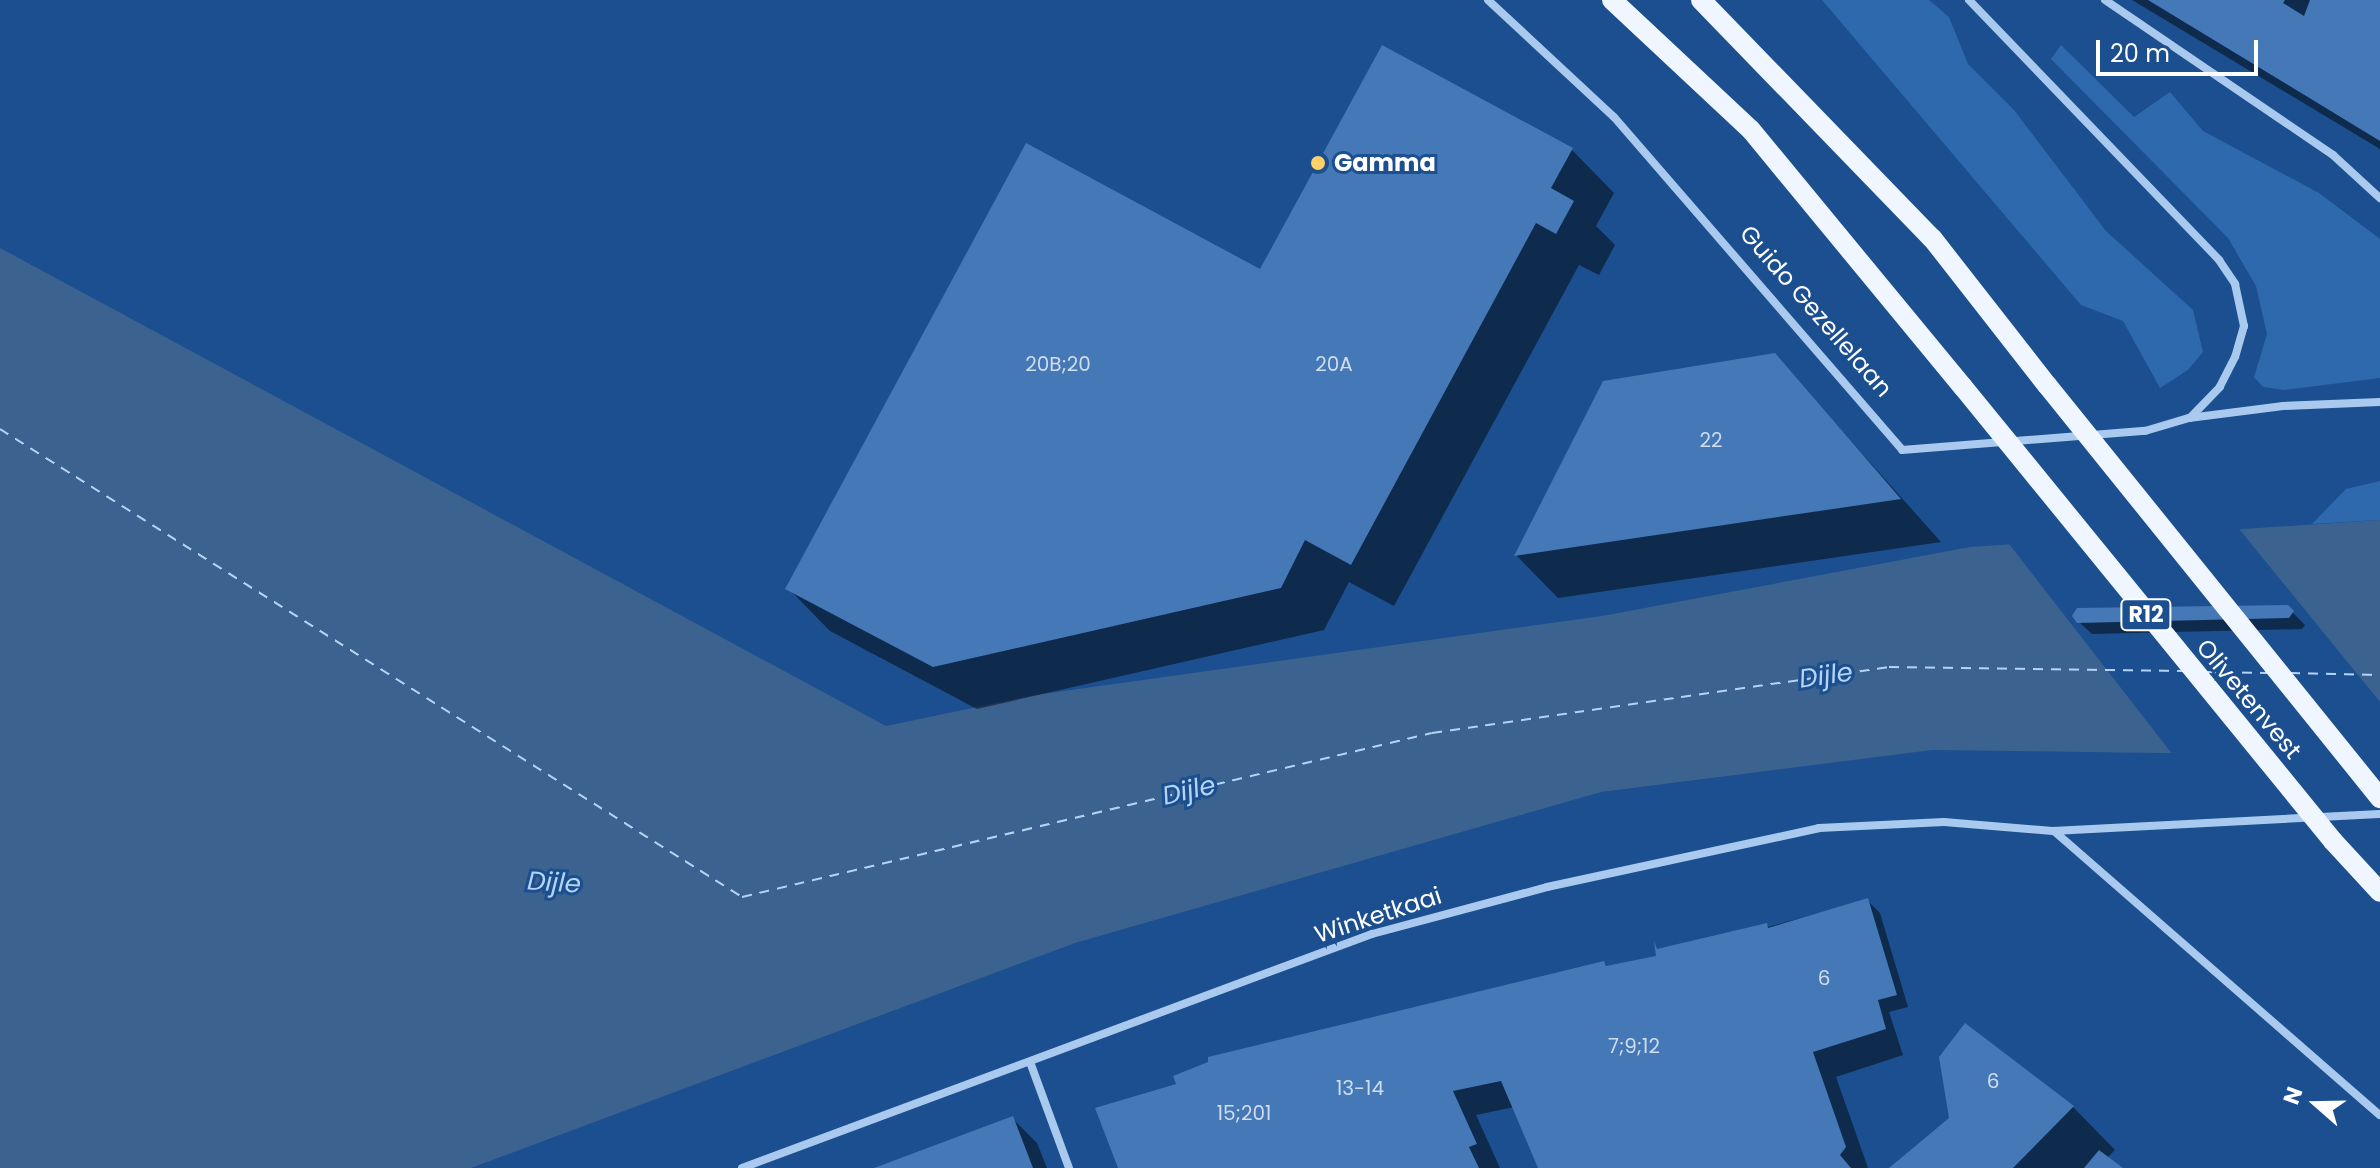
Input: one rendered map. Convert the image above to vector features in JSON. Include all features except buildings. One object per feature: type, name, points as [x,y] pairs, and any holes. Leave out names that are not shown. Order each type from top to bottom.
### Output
[{"type":"main road","name":"Olivetenvest","points":[[1612,0],[1751,130],[2333,841],[2380,892]]},
{"type":"main road","name":"Olivetenvest","points":[[1701,0],[1932,238],[2380,798]]},
{"type":"street","name":"Guido Gezellelaan","points":[[1488,0],[1614,117],[1902,450],[2145,431],[2189,418],[2283,406],[2380,402]]},
{"type":"street","name":"Guido Gezellelaan","points":[[1969,0],[2219,260],[2235,284],[2244,326],[2235,357],[2220,387],[2189,418]]},
{"type":"street","points":[[2105,0],[2333,155],[2380,198]]},
{"type":"street","points":[[2053,831],[2380,814]]},
{"type":"street","name":"Winketkaai","points":[[742,1168],[1372,934],[1547,887],[1819,828],[1944,822],[2053,831]]},
{"type":"street","points":[[2053,831],[2380,1115]]},
{"type":"street","points":[[1030,1062],[1069,1168]]},
{"type":"shaded area","points":[[1822,0],[1929,0],[1949,17],[1968,64],[2014,110],[2106,231],[2193,310],[2203,352],[2188,370],[2160,388],[2123,321],[2081,305]]},
{"type":"shaded area","points":[[2061,45],[2134,117],[2170,92],[2203,131],[2319,193],[2380,239],[2380,378],[2284,390],[2263,387],[2254,377],[2267,334],[2256,286],[2228,238],[2051,59]]},
{"type":"shaded area","points":[[2380,481],[2380,520],[2312,524],[2346,489]]},
{"type":"water","name":"Dijle","points":[[0,248],[886,726],[1035,695],[1602,616],[1970,547],[2380,520],[2380,756],[1932,750],[1601,792],[1075,943],[471,1168],[0,1168]]},
{"type":"pier","points":[[2235,524],[2380,702],[2380,760],[2173,755],[2006,540]]},
{"type":"ferry route","points":[[0,429],[742,897],[1432,733],[1889,667],[2184,671]]},
{"type":"ferry route","points":[[2206,672],[2268,673]]},
{"type":"ferry route","points":[[2290,673],[2380,675]]},
{"type":"place","name":"Gamma","points":[[1318,163]]}]
